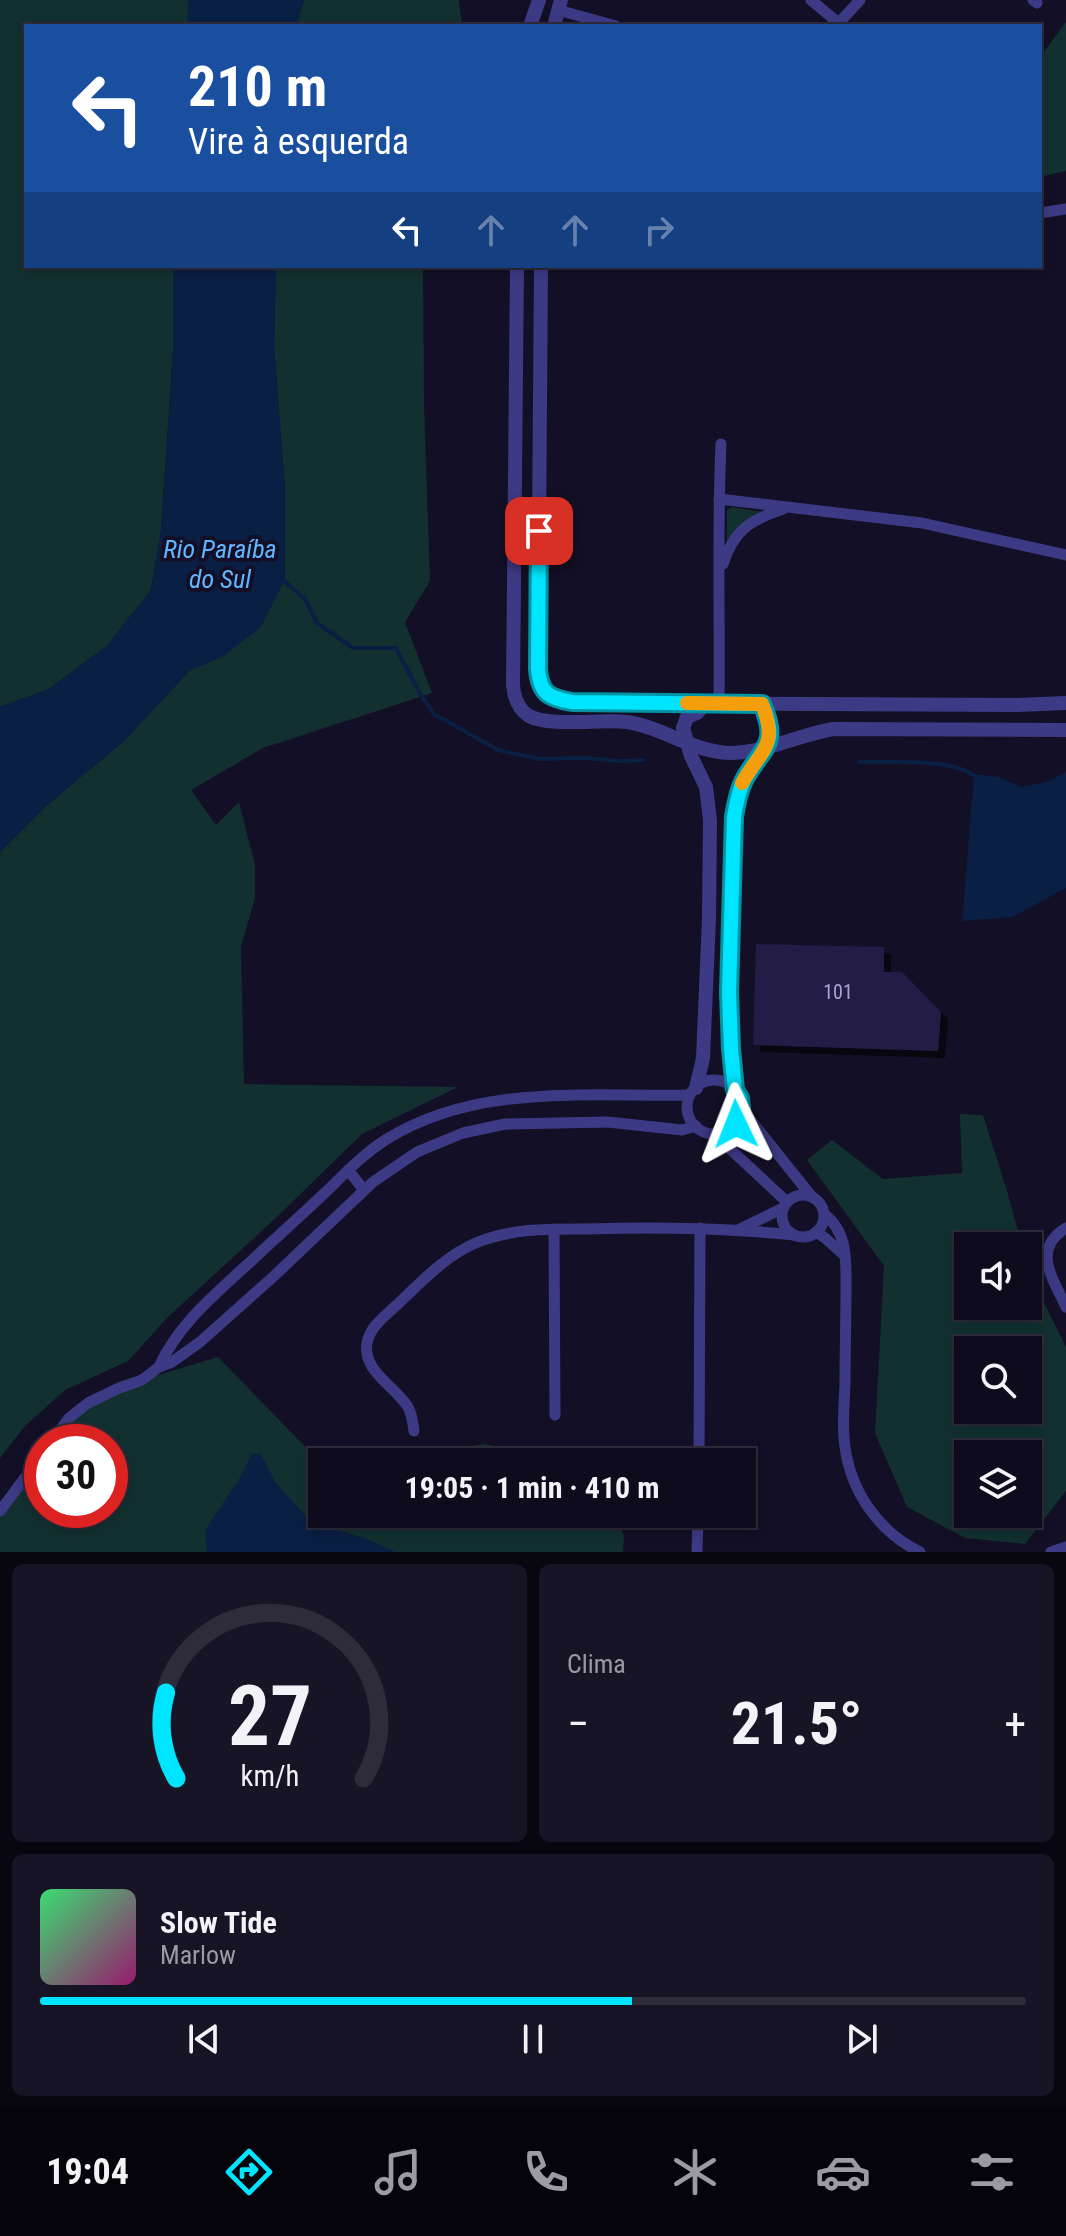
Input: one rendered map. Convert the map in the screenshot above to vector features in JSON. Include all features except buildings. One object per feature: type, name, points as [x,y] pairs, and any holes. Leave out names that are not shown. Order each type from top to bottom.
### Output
[{"type":"street","points":[[531,24],[539,0]]},
{"type":"street","points":[[811,0],[838,24]]},
{"type":"street","points":[[840,24],[860,0]]},
{"type":"street","points":[[559,5],[611,24]]},
{"type":"street","points":[[1042,213],[1066,209]]},
{"type":"street","points":[[517,268],[513,671],[516,698],[527,715],[539,720],[626,722],[717,752],[733,753],[833,729],[1066,730]]},
{"type":"street","points":[[541,268],[538,669],[540,685],[550,696],[572,702],[1066,703]]},
{"type":"street","points":[[712,703],[720,572],[721,444]]},
{"type":"street","points":[[719,499],[922,523],[1066,555]]},
{"type":"street","points":[[720,572],[733,539],[740,531],[761,517],[788,507]]},
{"type":"street","points":[[159,1367],[171,1343],[195,1316],[348,1170],[385,1140],[435,1116],[460,1107],[528,1098],[693,1092],[702,1084],[716,1081],[730,1085],[740,1098],[741,1108],[736,1124],[722,1133],[701,1131],[688,1112],[693,1092],[703,1042],[710,820],[706,787],[683,742],[683,732],[687,717],[712,703]]},
{"type":"street","points":[[735,1090],[729,1008],[734,817],[742,784],[773,745],[762,704]]},
{"type":"street","points":[[414,1431],[408,1407],[369,1363],[367,1348],[371,1331],[445,1261],[470,1246],[504,1234],[528,1230],[700,1228],[808,1236],[816,1232],[822,1225],[822,1207],[741,1108]]},
{"type":"street","points":[[64,1424],[88,1403],[142,1380],[200,1342],[364,1190],[417,1152],[463,1133],[517,1123],[635,1123],[682,1130],[696,1126]]},
{"type":"street","points":[[714,1134],[785,1205]]},
{"type":"street","points":[[348,1170],[364,1190]]},
{"type":"street","points":[[740,1229],[799,1195],[812,1197]]},
{"type":"street","points":[[785,1205],[784,1226],[794,1235]]},
{"type":"street","points":[[824,1214],[839,1231],[844,1243],[845,1437],[851,1472],[872,1513],[896,1537],[920,1552]]},
{"type":"street","points":[[699,1448],[700,1228]]},
{"type":"street","points":[[1066,1228],[1050,1241],[1047,1253],[1049,1268],[1066,1307]]},
{"type":"street","points":[[554,1229],[555,1415]]},
{"type":"street","points":[[816,1232],[845,1256]]},
{"type":"street","points":[[0,1511],[24,1479]]},
{"type":"street","points":[[697,1552],[698,1528]]},
{"type":"street","points":[[1051,1552],[1065,1547]]},
{"type":"green space","points":[[0,0],[189,0],[187,24],[24,24],[24,268],[173,268],[173,351],[161,531],[151,590],[107,646],[49,689],[0,707]]},
{"type":"green space","points":[[304,0],[459,0],[462,24],[297,24]]},
{"type":"green space","points":[[1066,22],[1066,171],[1042,177],[1042,54]]},
{"type":"green space","points":[[276,268],[423,268],[430,581],[405,622],[432,693],[263,748],[191,790],[216,825],[239,802],[255,865],[255,898],[241,947],[244,1084],[458,1087],[362,1134],[168,1317],[128,1361],[65,1390],[24,1424],[0,1458],[0,852],[46,806],[124,741],[189,671],[225,655],[285,580],[285,490],[274,347]]},
{"type":"green space","points":[[732,507],[762,512],[742,523],[727,541],[727,510]]},
{"type":"green space","points":[[960,1114],[983,1115],[1018,1232],[954,1232],[954,1320],[1042,1320],[1042,1299],[1066,1347],[1066,1491],[1042,1522],[1042,1440],[954,1440],[954,1528],[1037,1528],[1025,1544],[965,1538],[907,1507],[875,1433],[884,1266],[807,1160],[832,1140],[883,1179],[962,1173]]},
{"type":"green space","points":[[218,1357],[308,1450],[308,1528],[620,1528],[624,1535],[623,1552],[0,1552],[0,1508],[24,1480],[24,1528],[128,1528],[128,1424],[71,1424],[88,1403],[142,1380]]},
{"type":"green space","points":[[484,1444],[503,1448],[458,1448]]},
{"type":"water","points":[[189,0],[304,0],[297,24],[187,24]]},
{"type":"water","name":"Rio Paraíba do Sul","points":[[173,268],[276,268],[274,347],[285,490],[285,579],[261,627],[225,655],[189,671],[124,741],[46,806],[0,852],[0,707],[49,689],[107,646],[151,590],[161,531],[173,351]]},
{"type":"water","points":[[1066,772],[1066,888],[1013,917],[962,921],[974,774],[999,777],[1021,787],[1047,782]]},
{"type":"water","points":[[260,1453],[276,1483],[308,1519],[308,1528],[332,1528],[395,1552],[207,1552],[205,1530],[252,1454]]},
{"type":"waterway","points":[[281,578],[305,599],[317,623],[353,648],[396,648],[434,714],[498,750],[540,759],[643,760]]},
{"type":"waterway","points":[[859,762],[938,764],[967,771],[976,778]]},
{"type":"slow traffic","points":[[687,703],[762,704],[770,736],[758,761],[742,783]]},
{"type":"route","points":[[539,531],[538,669],[540,685],[550,696],[558,700],[597,703],[762,704],[768,720],[770,736],[742,784],[734,817],[729,992],[735,1090],[741,1108],[736,1124]]}]
